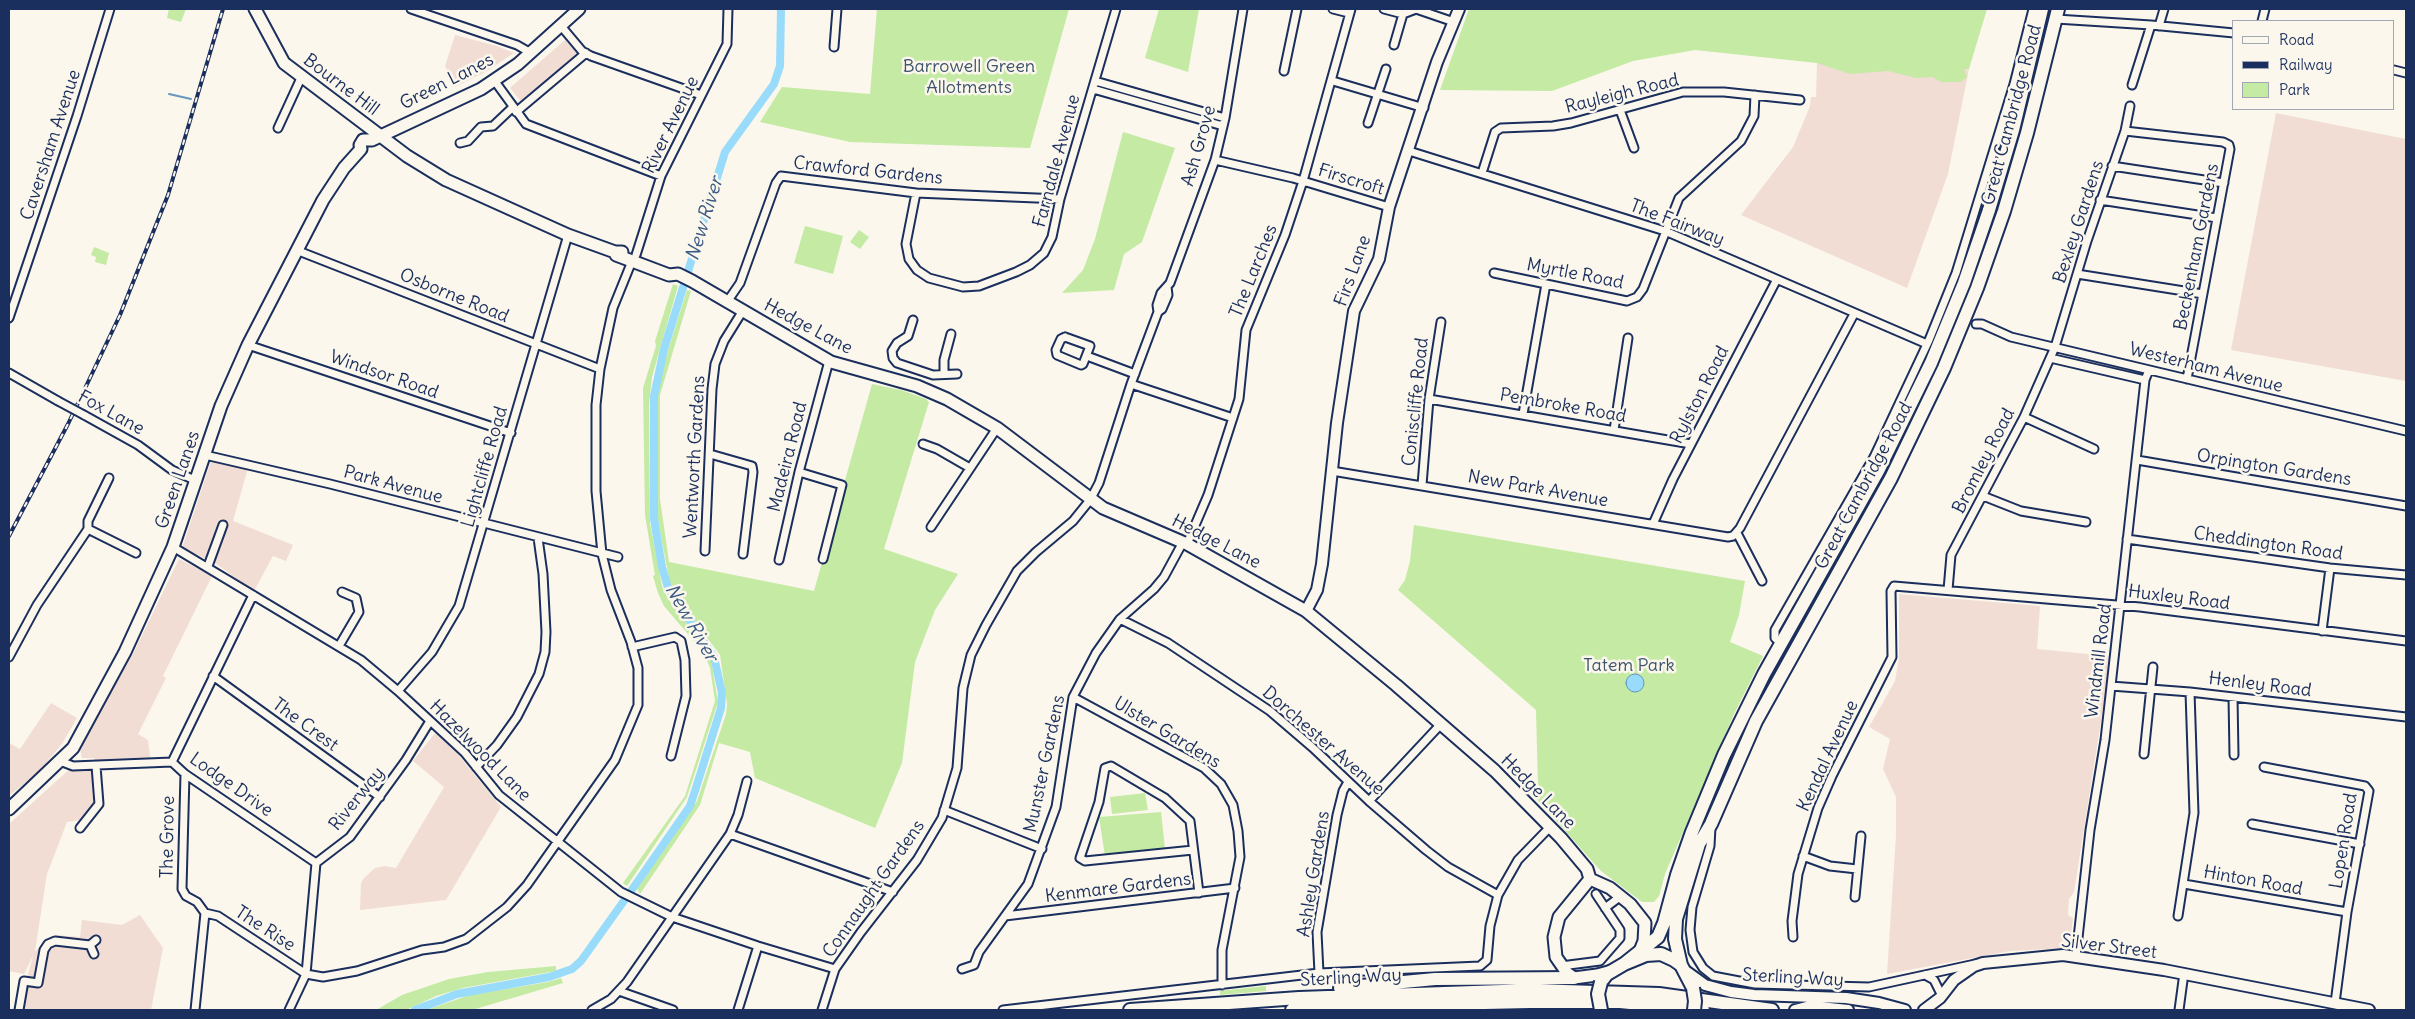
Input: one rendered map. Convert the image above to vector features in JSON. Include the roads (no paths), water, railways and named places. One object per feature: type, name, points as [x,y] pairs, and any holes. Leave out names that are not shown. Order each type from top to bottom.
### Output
[{"type":"highway","name":"Great Cambridge Road","points":[[1624,964],[1658,937],[1664,923],[1677,875],[1724,755],[1781,643],[1878,472],[1931,362],[1964,282],[1982,230],[2019,86],[2042,9]]},
{"type":"highway","name":"Great Cambridge Road","points":[[1694,1010],[1693,988],[1683,968],[1675,939],[1676,919],[1691,865],[1756,721],[1906,450],[1971,321],[2015,174],[2057,14]]},
{"type":"highway","points":[[1601,1010],[1598,994],[1601,982],[1612,971],[1624,964],[1654,954],[1668,956],[1683,968]]},
{"type":"highway","points":[[1299,998],[1336,989],[1409,981],[1574,978]]},
{"type":"highway","name":"Sterling Way","points":[[1130,1010],[1299,998],[1453,992],[1574,997]]},
{"type":"highway","points":[[1574,997],[1674,996],[1772,1010]]},
{"type":"highway","points":[[1574,997],[1703,1010]]},
{"type":"highway","name":"Sterling Way","points":[[1292,1010],[1574,997]]},
{"type":"main road","name":"Bourne Hill","points":[[255,9],[284,63],[375,138]]},
{"type":"main road","name":"Green Lanes","points":[[9,809],[73,748],[126,652],[173,547],[224,399],[248,345],[330,188],[361,149],[370,147],[375,138],[449,105],[494,80],[532,53],[579,9]]},
{"type":"main road","name":"Hedge Lane","points":[[375,138],[446,180],[568,234],[615,252],[677,270],[679,275],[829,361],[917,386],[947,399],[997,428],[1090,500],[1129,521],[1185,543],[1306,611],[1511,785],[1586,869],[1590,879],[1621,896],[1645,923],[1644,941],[1640,951]]},
{"type":"main road","points":[[1590,879],[1563,909],[1555,929],[1554,948],[1561,966],[1574,978],[1612,971]]},
{"type":"street","name":"Caversham Avenue","points":[[9,318],[77,116],[110,9]]},
{"type":"street","points":[[411,9],[518,45],[532,53]]},
{"type":"street","name":"River Avenue","points":[[306,974],[323,977],[340,975],[466,939],[485,926],[507,907],[527,884],[615,760],[638,705],[638,668],[611,590],[598,531],[596,405],[600,369],[613,308],[634,258],[661,176],[727,44],[727,9]]},
{"type":"street","points":[[834,47],[836,9]]},
{"type":"street","name":"Farndale Avenue","points":[[916,193],[906,244],[909,259],[917,270],[929,278],[963,287],[979,286],[1000,280],[1030,265],[1044,253],[1052,238],[1060,199],[1116,9]]},
{"type":"street","name":"Ash Grove","points":[[1090,500],[1098,483],[1131,384],[1158,312],[1162,310],[1168,295],[1167,287],[1214,160],[1225,118],[1242,9]]},
{"type":"street","points":[[1284,71],[1297,9]]},
{"type":"street","points":[[1333,9],[1350,11]]},
{"type":"street","points":[[1384,9],[1403,14],[1416,9],[1454,22]]},
{"type":"street","name":"Firs Lane","points":[[1306,611],[1315,596],[1320,572],[1354,311],[1379,259],[1389,208],[1424,108],[1437,62],[1459,9]]},
{"type":"street","points":[[1781,643],[1775,638],[1775,630],[1871,464],[1927,344],[1956,274],[2019,86],[2033,9]]},
{"type":"street","points":[[2132,85],[2155,25],[2164,9]]},
{"type":"street","name":"The Larches","points":[[1185,543],[1208,495],[1239,399],[1246,330],[1285,235],[1304,181],[1333,81],[1350,11]]},
{"type":"street","points":[[1394,44],[1403,14]]},
{"type":"street","points":[[2057,14],[2232,34]]},
{"type":"street","points":[[561,26],[576,45],[586,53],[701,95]]},
{"type":"street","points":[[460,143],[468,141],[481,127],[493,126],[586,53]]},
{"type":"street","points":[[1368,123],[1386,70]]},
{"type":"street","points":[[278,128],[301,78]]},
{"type":"street","points":[[494,80],[526,124],[661,176]]},
{"type":"street","points":[[1095,81],[1225,118]]},
{"type":"street","points":[[1333,81],[1424,108]]},
{"type":"street","points":[[1092,89],[1223,126]]},
{"type":"street","name":"Rayleigh Road","points":[[1482,173],[1495,132],[1501,128],[1553,126],[1588,119],[1683,92],[1755,95],[1800,100]]},
{"type":"street","points":[[1665,231],[1679,198],[1741,141],[1754,116],[1755,95]]},
{"type":"street","name":"Bexley Gardens","points":[[2054,347],[2100,200],[2125,131],[2130,106]]},
{"type":"street","points":[[1620,110],[1634,148]]},
{"type":"street","name":"Beckenham Gardens","points":[[2125,131],[2223,142],[2229,145],[2230,149],[2187,380]]},
{"type":"street","name":"The Fairway","points":[[1409,151],[1665,231],[1927,344]]},
{"type":"street","name":"Firscroft","points":[[1214,160],[1304,181],[1389,208]]},
{"type":"street","points":[[2112,166],[2224,183]]},
{"type":"street","name":"Crawford Gardens","points":[[727,302],[740,283],[780,176],[916,193],[1060,199]]},
{"type":"street","points":[[2100,200],[2217,218]]},
{"type":"street","name":"Myrtle Road","points":[[1494,272],[1626,301],[1632,299],[1643,289],[1665,231]]},
{"type":"street","name":"Lightcliffe Road","points":[[398,691],[432,652],[458,606],[511,433],[568,234]]},
{"type":"street","name":"Osborne Road","points":[[296,250],[600,369]]},
{"type":"street","points":[[2077,274],[2203,294]]},
{"type":"street","name":"Rylston Road","points":[[1653,524],[1691,444],[1776,280]]},
{"type":"street","points":[[1523,414],[1546,284]]},
{"type":"street","name":"Wentworth Gardens","points":[[705,551],[712,389],[715,364],[724,341],[742,312]]},
{"type":"street","points":[[1762,582],[1738,533],[1854,314]]},
{"type":"street","points":[[913,320],[908,336],[897,344],[892,351],[893,358],[897,363],[933,375],[957,374]]},
{"type":"street","name":"Westerham Avenue","points":[[1971,321],[1989,332],[1999,332],[2187,380],[2406,431]]},
{"type":"street","name":"Coniscliffe Road","points":[[1422,485],[1429,399],[1441,322]]},
{"type":"street","points":[[944,374],[944,360],[951,334]]},
{"type":"street","points":[[1068,338],[1090,346],[1087,356],[1081,365],[1061,358],[1056,350],[1061,339],[1068,338]]},
{"type":"street","points":[[1614,430],[1628,338]]},
{"type":"street","name":"Windsor Road","points":[[248,345],[511,433]]},
{"type":"street","name":"Bromley Road","points":[[1948,590],[1951,555],[2024,418],[2054,347]]},
{"type":"street","points":[[1087,356],[1135,374]]},
{"type":"street","name":"Westerham Avenue","points":[[2050,358],[2145,380]]},
{"type":"street","points":[[2099,369],[2102,358]]},
{"type":"street","name":"Madeira Road","points":[[779,560],[799,472],[829,361]]},
{"type":"street","name":"Windmill Road","points":[[2076,956],[2090,830],[2105,740],[2145,380],[2149,370]]},
{"type":"street","points":[[917,386],[922,372]]},
{"type":"street","name":"Fox Lane","points":[[9,373],[138,445],[172,470],[197,481]]},
{"type":"street","points":[[1131,384],[1233,418]]},
{"type":"street","name":"Pembroke Road","points":[[1429,399],[1691,444]]},
{"type":"street","points":[[2024,418],[2094,449]]},
{"type":"street","points":[[931,527],[997,428]]},
{"type":"street","points":[[923,444],[937,449],[970,468]]},
{"type":"street","points":[[710,454],[752,466],[753,472],[743,554]]},
{"type":"street","name":"Park Avenue","points":[[205,455],[330,484],[618,557]]},
{"type":"street","name":"Orpington Gardens","points":[[2136,460],[2406,506]]},
{"type":"street","name":"New Park Avenue","points":[[1332,471],[1728,537],[1738,533]]},
{"type":"street","points":[[799,472],[842,485],[823,559]]},
{"type":"street","points":[[9,657],[37,605],[88,529],[88,521],[109,478]]},
{"type":"street","points":[[1983,496],[2021,511],[2086,522]]},
{"type":"street","name":"Connaught Gardens","points":[[822,1010],[835,969],[930,841],[944,810],[957,768],[963,688],[971,655],[986,626],[1017,572],[1036,552],[1073,521],[1090,500]]},
{"type":"street","points":[[208,566],[223,525]]},
{"type":"street","points":[[88,529],[136,553]]},
{"type":"street","points":[[476,767],[497,746],[517,717],[539,674],[545,652],[546,632],[538,538]]},
{"type":"street","name":"Cheddington Road","points":[[2126,539],[2330,568],[2406,575]]},
{"type":"street","name":"Munster Gardens","points":[[962,969],[974,965],[979,952],[1028,884],[1056,807],[1073,697],[1096,653],[1120,619],[1154,590],[1185,543]]},
{"type":"street","name":"Hazelwood Lane","points":[[173,547],[208,566],[361,660],[430,721],[476,767],[499,795],[621,892],[672,917],[835,969]]},
{"type":"street","points":[[2322,631],[2330,568]]},
{"type":"street","name":"Huxley Road","points":[[1890,591],[1897,585],[2121,606],[2406,641]]},
{"type":"street","name":"Kendal Avenue","points":[[1793,937],[1792,921],[1798,874],[1818,808],[1832,776],[1892,657],[1890,591]]},
{"type":"street","points":[[339,646],[358,612],[356,598],[342,592]]},
{"type":"street","points":[[172,762],[253,595]]},
{"type":"street","name":"Dorchester Avenue","points":[[1120,619],[1168,643],[1270,710],[1369,802],[1448,867],[1498,895]]},
{"type":"street","points":[[632,647],[675,637],[681,641],[685,660],[686,696],[671,756]]},
{"type":"street","points":[[2144,754],[2153,667]]},
{"type":"street","name":"The Crest","points":[[213,676],[380,797]]},
{"type":"street","name":"Henley Road","points":[[2111,686],[2190,692],[2406,717]]},
{"type":"street","points":[[2178,916],[2194,813],[2190,692]]},
{"type":"street","name":"Ulster Gardens","points":[[1073,697],[1204,768],[1221,784],[1233,805],[1240,857],[1222,950],[1222,985]]},
{"type":"street","points":[[2233,697],[2234,755]]},
{"type":"street","name":"Riverway","points":[[316,863],[350,837],[406,760],[430,721]]},
{"type":"street","points":[[1369,802],[1441,724]]},
{"type":"street","name":"Lodge Drive","points":[[60,761],[73,766],[172,762],[185,774],[316,863]]},
{"type":"street","points":[[80,828],[99,804],[96,766]]},
{"type":"street","points":[[1194,850],[1084,861],[1080,858],[1100,802],[1105,768],[1111,766],[1165,798],[1190,821],[1194,850],[1199,893]]},
{"type":"street","name":"Lopen Road","points":[[2264,767],[2365,786],[2368,789],[2369,794],[2347,912],[2335,1003]]},
{"type":"street","name":"The Grove","points":[[185,774],[182,889],[186,896],[197,902],[206,913]]},
{"type":"street","points":[[592,1010],[612,999],[619,991],[730,834],[738,815],[747,781]]},
{"type":"street","name":"Ashley Gardens","points":[[1319,974],[1317,932],[1342,790],[1348,782]]},
{"type":"street","points":[[944,810],[1042,849]]},
{"type":"street","name":"Silver Street","points":[[1711,824],[1710,846],[1694,901],[1690,930],[1692,949],[1699,964],[1707,973],[1719,979],[1784,986],[1869,987],[1983,963],[2056,956],[2076,956],[2184,973],[2369,1010]]},
{"type":"street","points":[[2252,824],[2360,844]]},
{"type":"street","points":[[1003,1010],[1319,974],[1471,968],[1480,966],[1487,960],[1490,926],[1498,895],[1518,860],[1550,827]]},
{"type":"street","points":[[730,834],[893,892]]},
{"type":"street","points":[[1855,897],[1861,836]]},
{"type":"street","points":[[1803,856],[1830,866],[1857,869]]},
{"type":"street","points":[[289,1010],[306,974],[316,863]]},
{"type":"street","name":"Hinton Road","points":[[2184,884],[2347,912]]},
{"type":"street","name":"Kenmare Gardens","points":[[1005,916],[1234,888]]},
{"type":"street","points":[[1561,966],[1602,960],[1620,938],[1621,933],[1596,894]]},
{"type":"street","points":[[1606,909],[1621,896]]},
{"type":"street","points":[[194,1010],[206,913]]},
{"type":"street","name":"The Rise","points":[[206,913],[218,916],[306,974]]},
{"type":"street","points":[[19,1010],[24,981],[38,983],[44,950],[48,944],[54,941],[93,946]]},
{"type":"street","points":[[738,1010],[758,946]]},
{"type":"street","points":[[1924,1010],[1941,997],[1961,975],[1983,963]]},
{"type":"street","name":"Sterling Way","points":[[1683,968],[1705,985],[1731,992],[1846,998],[1879,1002],[1905,1010]]},
{"type":"street","points":[[2179,1010],[2184,973]]},
{"type":"street","points":[[1925,975],[1934,980],[1941,997],[1937,1010]]},
{"type":"street","points":[[619,991],[673,1010]]},
{"type":"street","points":[[1796,1009],[1820,1006],[1848,1010]]},
{"type":"water","points":[[1635,674],[1641,677],[1644,683],[1641,689],[1635,692],[1629,689],[1626,683],[1629,677]]},
{"type":"waterway","name":"New River","points":[[415,1010],[457,994],[549,977],[572,969],[581,961],[690,806],[721,708],[722,693],[714,657],[668,588],[662,567],[654,519],[654,396],[664,349],[725,152],[774,84],[780,66],[781,9]]},
{"type":"waterway","points":[[169,94],[191,99]]},
{"type":"railway","points":[[9,536],[68,424],[120,315],[168,195],[223,9]]},
{"type":"park label","name":"Barrowell Green Allotments","points":[[969,77]]},
{"type":"park label","name":"Tatem Park","points":[[1629,666]]}]
